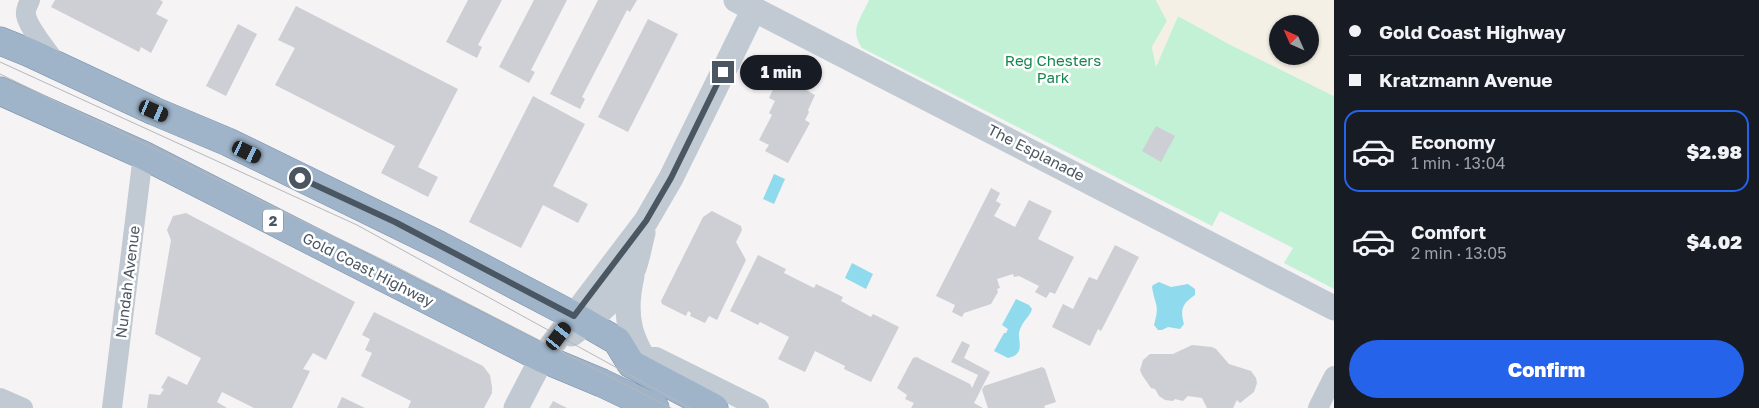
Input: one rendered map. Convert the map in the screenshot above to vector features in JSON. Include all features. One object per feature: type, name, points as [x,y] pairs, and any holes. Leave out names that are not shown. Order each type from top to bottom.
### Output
[{"type":"highway","points":[[0,41],[154,111],[228,142],[395,222],[617,341],[656,366],[714,408]]},
{"type":"highway","name":"Gold Coast Highway","points":[[0,91],[143,155],[542,358],[655,408]]},
{"type":"street","points":[[30,0],[26,14],[27,19],[34,32],[60,67]]},
{"type":"street","points":[[516,408],[542,358],[579,320],[646,221],[674,171],[745,4]]},
{"type":"street","name":"The Esplanade","points":[[745,4],[1334,308]]},
{"type":"street","name":"Nundah Avenue","points":[[112,408],[143,155]]},
{"type":"street","points":[[646,221],[633,268],[628,299],[629,327],[656,366],[759,408]]},
{"type":"street","points":[[579,320],[612,300],[633,268]]},
{"type":"street","points":[[1318,408],[1334,376]]},
{"type":"street","points":[[0,398],[23,408]]},
{"type":"green space","name":"Reg Chesters Park","points":[[869,0],[1156,0],[1167,21],[1152,47],[1156,66],[1178,16],[1269,65],[1334,96],[1334,289],[1284,263],[1293,248],[1220,211],[1212,226],[862,48],[856,35],[860,18]]},
{"type":"sand","points":[[1156,0],[1334,0],[1334,96],[1271,65],[1319,65],[1319,15],[1269,15],[1269,64],[1178,16],[1156,67],[1152,47],[1167,21]]},
{"type":"water","points":[[774,174],[785,179],[774,204],[763,199]]},
{"type":"water","points":[[852,263],[873,274],[866,289],[845,278]]},
{"type":"water","points":[[1159,282],[1171,287],[1188,284],[1195,289],[1195,295],[1183,307],[1184,324],[1180,329],[1168,327],[1158,330],[1154,325],[1157,309],[1152,287]]},
{"type":"water","points":[[1016,299],[1029,305],[1032,309],[1019,331],[1020,345],[1018,353],[1008,358],[994,351],[1008,329],[1002,325]]},
{"type":"building","points":[[55,0],[160,0],[163,2],[156,14],[168,20],[151,53],[141,47],[139,52],[51,7]]},
{"type":"building","points":[[468,0],[502,0],[478,45],[482,47],[477,58],[446,42]]},
{"type":"building","points":[[534,0],[567,0],[531,70],[535,72],[529,83],[499,67]]},
{"type":"building","points":[[598,0],[637,0],[630,12],[627,10],[582,97],[585,99],[580,109],[550,94]]},
{"type":"building","points":[[296,6],[458,89],[418,167],[438,177],[428,197],[381,173],[395,146],[275,85],[295,48],[278,40]]},
{"type":"building","points":[[648,19],[678,34],[628,132],[598,117]]},
{"type":"building","points":[[238,24],[257,34],[226,96],[206,86]]},
{"type":"building","points":[[787,76],[803,84],[801,87],[815,95],[805,120],[810,123],[788,163],[765,151],[769,145],[759,140],[772,115],[769,113],[775,101],[769,98],[775,85],[781,88]]},
{"type":"building","points":[[533,96],[585,124],[553,186],[588,204],[578,223],[543,205],[521,248],[469,222]]},
{"type":"building","points":[[1156,126],[1175,136],[1161,162],[1142,151]]},
{"type":"building","points":[[991,188],[1000,193],[996,201],[1001,204],[994,216],[1015,227],[1029,200],[1052,211],[1038,239],[1074,257],[1055,294],[1050,292],[1046,298],[1035,292],[1039,286],[1019,276],[1014,277],[1013,274],[997,279],[1000,288],[997,289],[998,292],[991,304],[964,313],[962,317],[952,312],[955,305],[936,296]]},
{"type":"building","points":[[712,211],[741,226],[742,230],[736,242],[746,260],[717,320],[709,316],[705,323],[690,316],[691,313],[688,311],[686,316],[662,304],[661,301],[703,217]]},
{"type":"building","points":[[186,213],[355,302],[326,360],[313,353],[303,369],[310,371],[292,408],[254,408],[222,392],[217,402],[227,408],[147,408],[149,394],[160,395],[164,389],[161,388],[168,376],[187,385],[201,358],[155,334],[171,240],[167,230],[173,216]]},
{"type":"building","points":[[1115,245],[1139,257],[1101,331],[1098,329],[1090,346],[1052,327],[1063,304],[1073,309],[1089,277],[1097,280]]},
{"type":"building","points":[[758,255],[786,269],[784,273],[814,288],[816,284],[843,297],[841,301],[871,317],[873,314],[899,327],[871,382],[844,369],[845,366],[815,351],[805,372],[778,359],[789,337],[760,322],[758,325],[730,311]]},
{"type":"building","points":[[374,312],[483,366],[490,375],[492,387],[492,393],[484,408],[408,408],[411,401],[361,376],[372,353],[365,350],[370,339],[362,335]]},
{"type":"building","points":[[962,341],[970,345],[964,358],[990,372],[974,403],[983,408],[911,408],[914,403],[905,399],[907,395],[897,388],[913,358],[917,357],[970,384],[972,388],[978,375],[951,362]]},
{"type":"building","points":[[1192,345],[1212,347],[1229,364],[1251,371],[1257,383],[1254,392],[1240,403],[1237,400],[1233,408],[1207,408],[1202,398],[1188,396],[1183,401],[1175,399],[1173,401],[1165,400],[1159,396],[1142,375],[1140,370],[1143,360],[1150,354],[1173,354]]},
{"type":"building","points":[[1042,367],[1045,369],[1056,402],[1044,406],[1045,408],[988,408],[982,390],[984,386]]},
{"type":"building","points":[[342,397],[365,408],[337,408]]},
{"type":"building","points":[[553,401],[567,408],[549,408]]},
{"type":"tram line","points":[[0,62],[357,225],[690,408]]},
{"type":"tram line","points":[[0,74],[387,262],[671,408]]},
{"type":"route","points":[[300,178],[395,222],[574,316],[646,221],[671,178],[723,72]]}]
